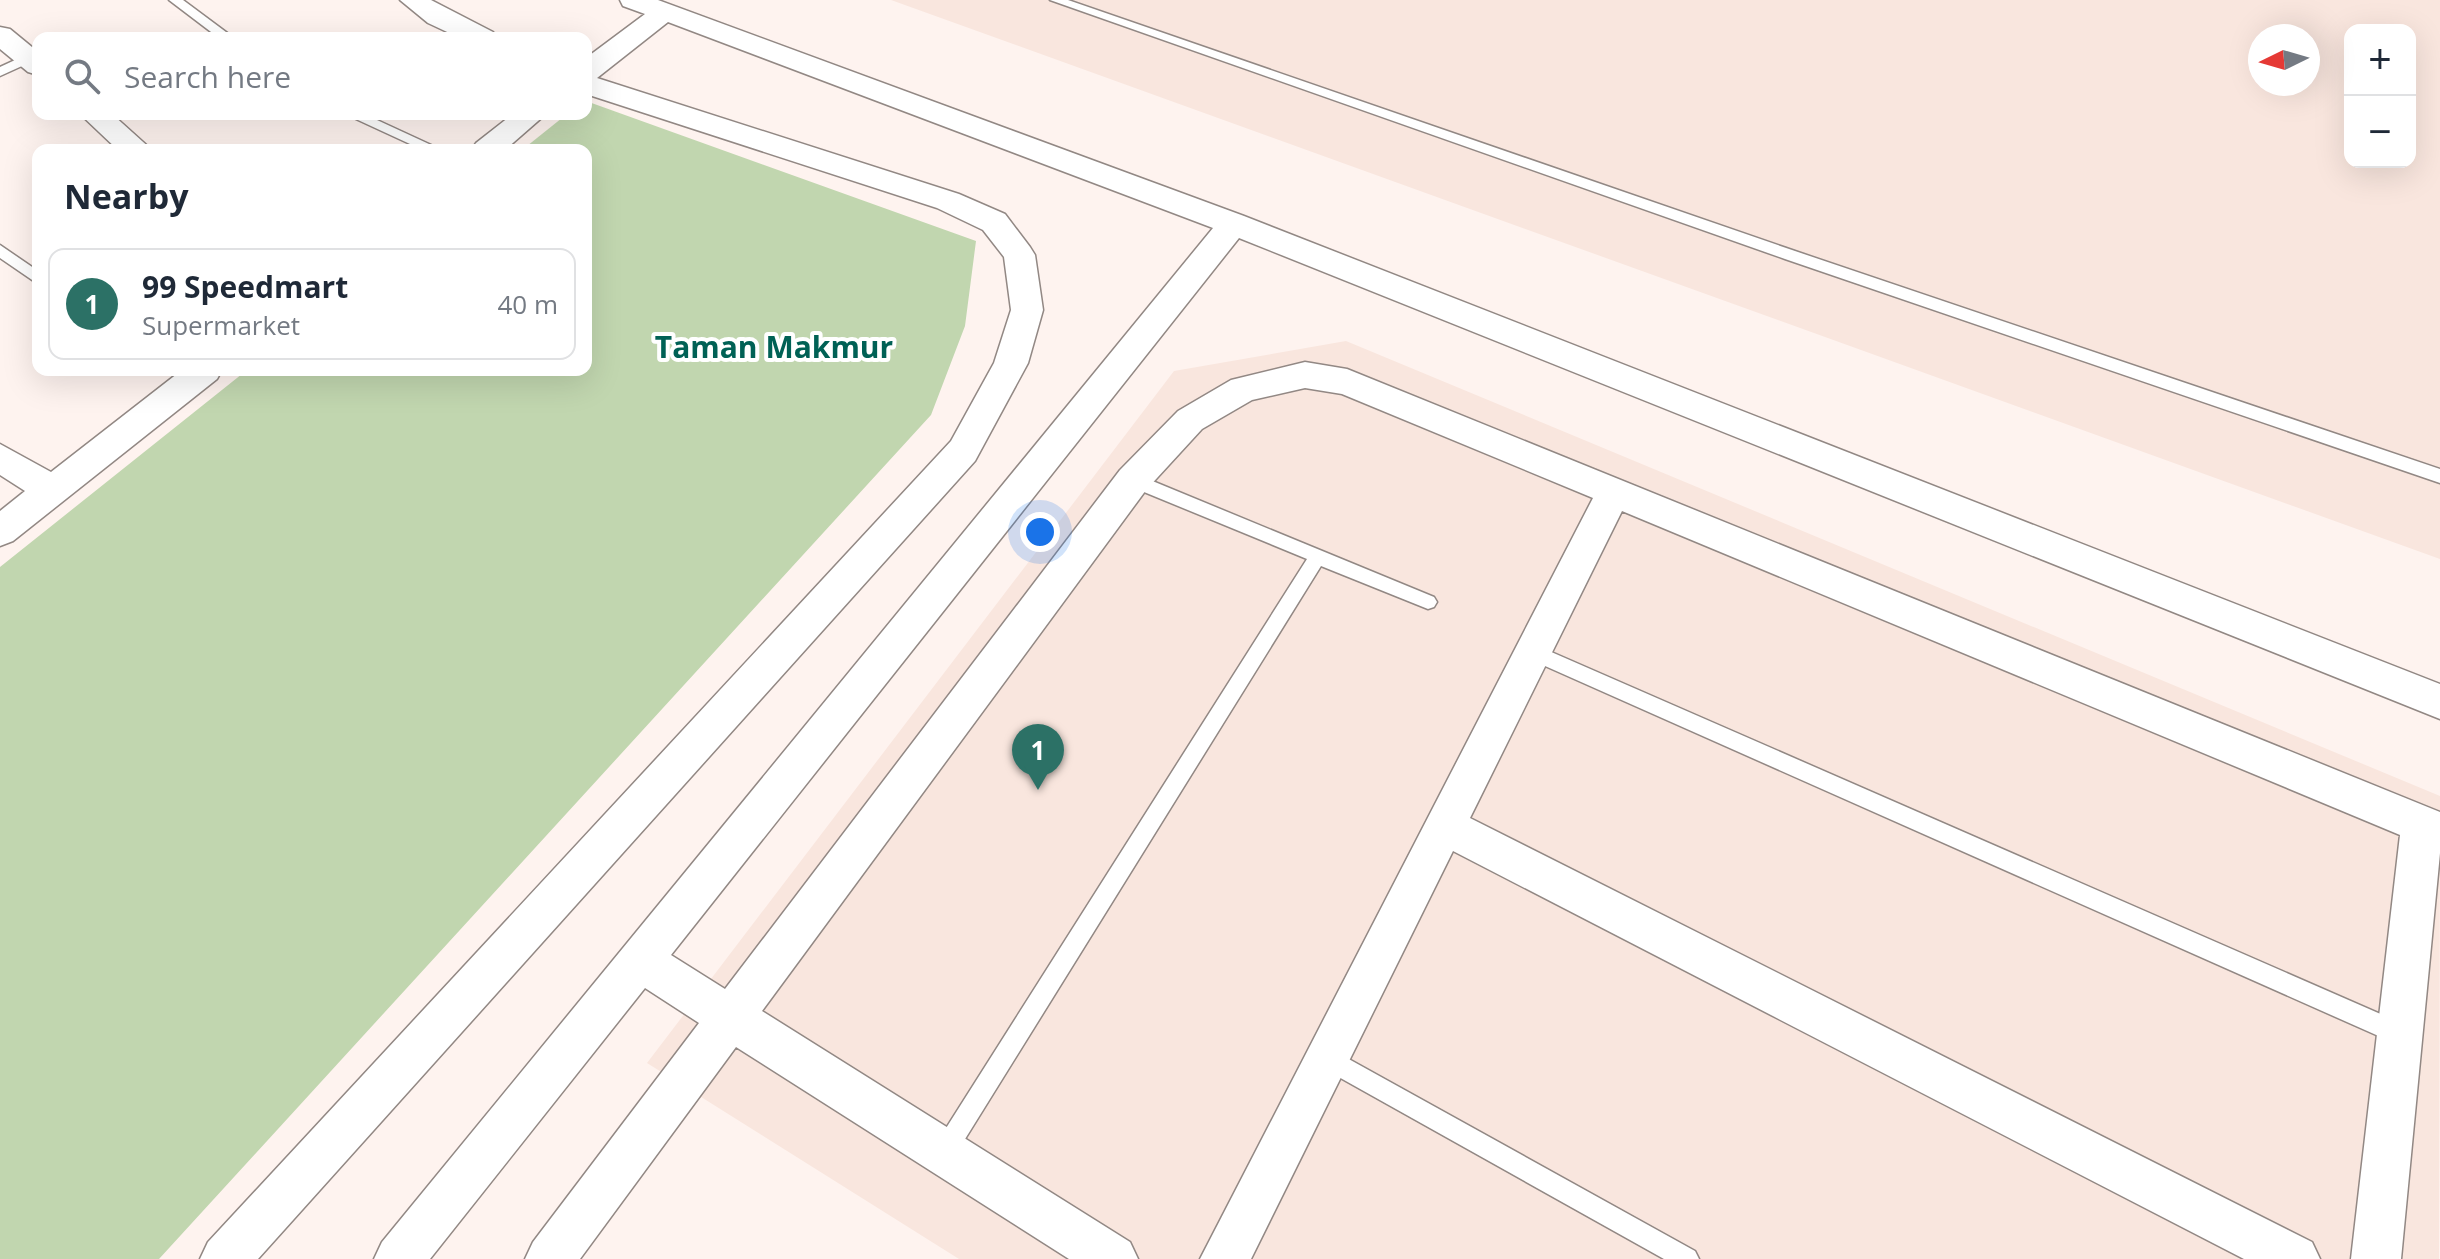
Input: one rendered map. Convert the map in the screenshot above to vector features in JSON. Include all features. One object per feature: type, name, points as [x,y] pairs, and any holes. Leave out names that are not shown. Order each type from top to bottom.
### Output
[{"type":"street","points":[[413,0],[438,17],[470,32]]},
{"type":"street","points":[[633,0],[1233,224],[2440,702]]},
{"type":"street","points":[[592,67],[664,12]]},
{"type":"street","points":[[0,35],[32,61]]},
{"type":"street","points":[[225,1259],[963,451],[1011,363],[1027,310],[1019,255],[994,222],[948,201],[592,86]]},
{"type":"street","points":[[101,120],[130,144]]},
{"type":"street","points":[[494,144],[524,120]]},
{"type":"street","points":[[399,1259],[1233,224]]},
{"type":"street","points":[[550,1259],[1133,480],[1190,420],[1243,389],[1305,375],[1347,382],[2431,829],[2400,1034],[2376,1259]]},
{"type":"street","points":[[0,531],[196,376]]},
{"type":"street","points":[[0,458],[52,490]]},
{"type":"street","points":[[1225,1259],[1614,492]]},
{"type":"street","points":[[1445,826],[2295,1259]]},
{"type":"street","points":[[640,960],[1113,1259]]},
{"type":"lane","points":[[175,0],[219,32]]},
{"type":"lane","points":[[1056,0],[2440,476]]},
{"type":"lane","points":[[0,72],[32,62]]},
{"type":"lane","points":[[366,120],[421,144]]},
{"type":"lane","points":[[0,250],[32,274]]},
{"type":"lane","points":[[1133,480],[1428,602]]},
{"type":"lane","points":[[944,1152],[1318,556]]},
{"type":"lane","points":[[1533,652],[2400,1034]]},
{"type":"lane","points":[[1327,1058],[1687,1259]]},
{"type":"shaded area","points":[[891,0],[2440,0],[2440,559]]},
{"type":"shaded area","points":[[1346,341],[2440,796],[2439,1259],[959,1259],[647,1063],[1174,371]]},
{"type":"green space","points":[[592,103],[976,241],[965,326],[931,415],[159,1259],[0,1259],[0,567],[239,376],[592,376],[592,144],[530,144],[560,120],[592,120]]},
{"type":"place","name":"99 Speedmart","points":[[1038,790]]},
{"type":"district","name":"Taman Makmur","points":[[774,348]]}]
